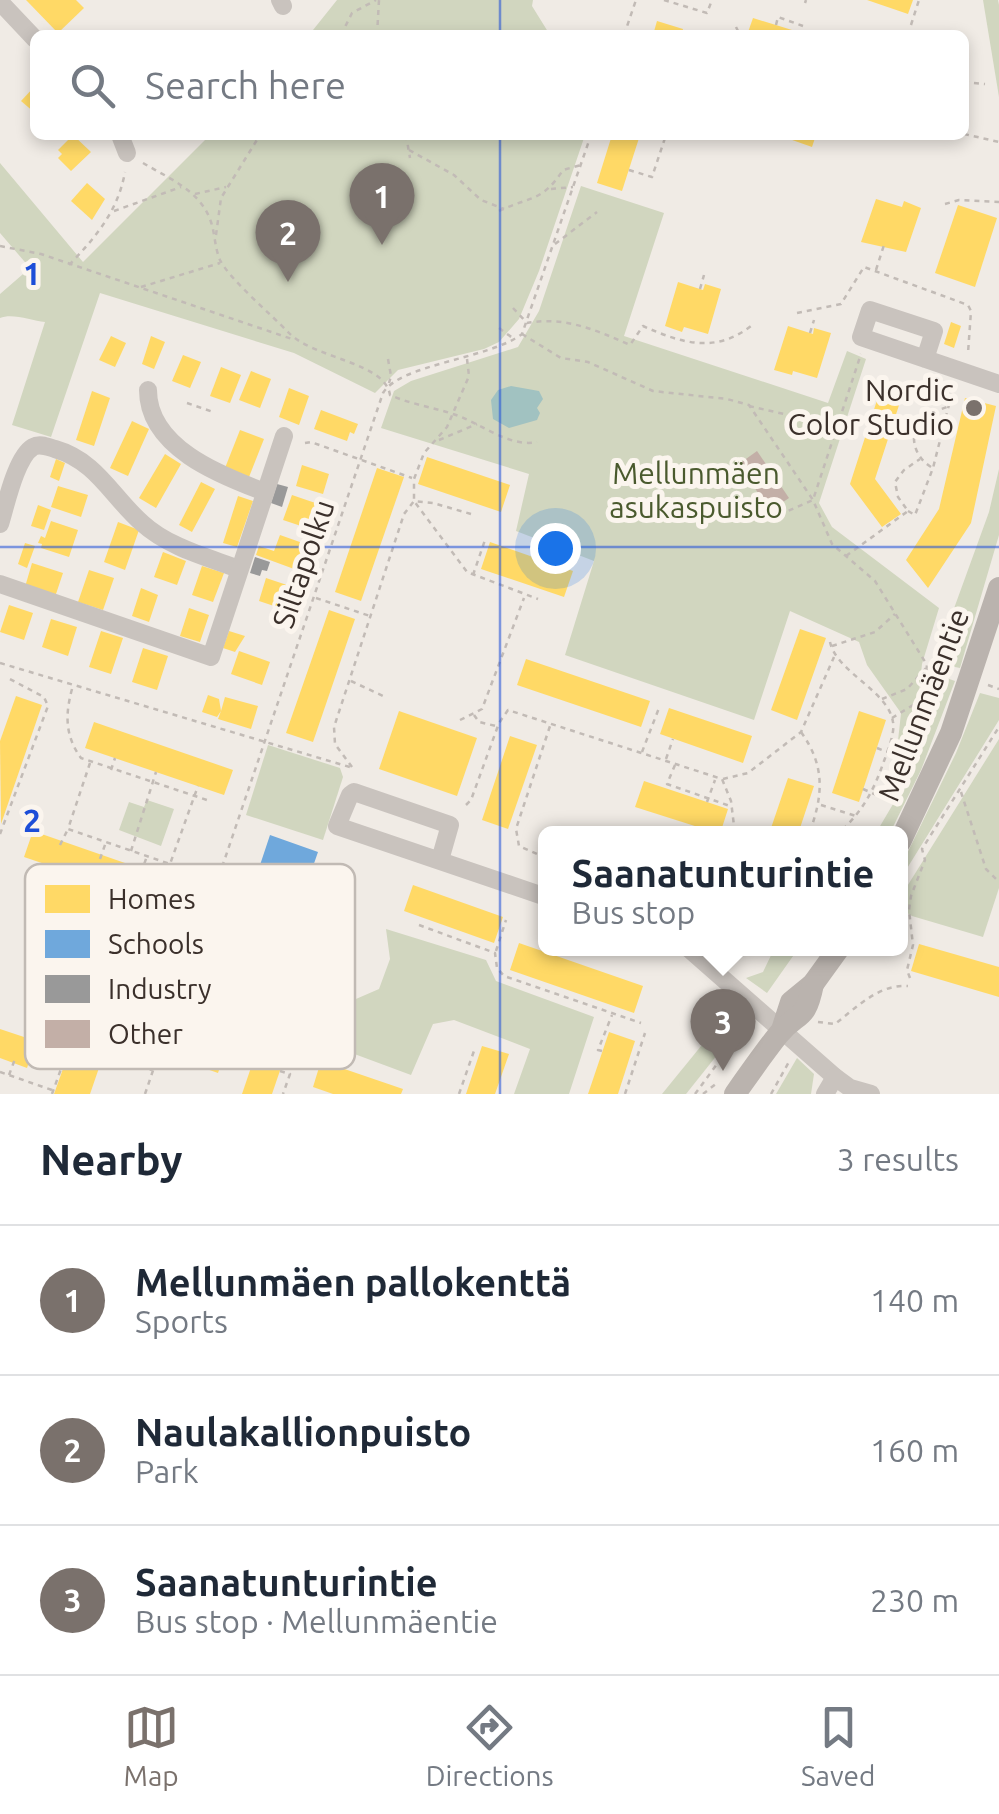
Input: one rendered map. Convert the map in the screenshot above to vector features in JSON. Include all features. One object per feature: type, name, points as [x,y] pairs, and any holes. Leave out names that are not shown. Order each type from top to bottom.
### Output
[{"type":"main road","name":"Mellunmäentie","points":[[911,846],[999,588]]},
{"type":"main road","points":[[726,1088],[804,1012],[813,984],[834,956]]},
{"type":"street","points":[[0,2],[30,34]]},
{"type":"street","points":[[925,359],[934,331],[870,310],[860,338],[999,384]]},
{"type":"street","points":[[148,390],[148,408],[155,422],[183,451],[228,478],[265,492]]},
{"type":"street","points":[[0,584],[211,657],[284,436]]},
{"type":"street","points":[[0,524],[21,460],[33,447],[41,445],[67,452],[96,471],[142,524],[192,552],[240,569]]},
{"type":"street","points":[[440,860],[450,825],[354,792],[350,795],[337,826],[538,893]]},
{"type":"street","points":[[697,956],[850,1088],[871,1094]]},
{"type":"street","points":[[825,1094],[835,1076]]},
{"type":"path","points":[[343,30],[352,14],[378,0],[378,30]]},
{"type":"path","points":[[626,30],[636,0]]},
{"type":"path","points":[[664,0],[707,13],[712,0]]},
{"type":"path","points":[[911,25],[919,0]]},
{"type":"path","points":[[776,25],[778,16],[803,26]]},
{"type":"path","points":[[736,26],[738,30]]},
{"type":"path","points":[[969,82],[986,84]]},
{"type":"path","points":[[969,135],[999,142]]},
{"type":"path","points":[[216,236],[221,198],[257,140]]},
{"type":"path","points":[[407,140],[410,158]]},
{"type":"path","points":[[388,384],[497,349],[522,334],[589,140]]},
{"type":"path","points":[[629,170],[652,177],[663,140]]},
{"type":"path","points":[[123,144],[194,194],[209,215],[221,262],[296,340]]},
{"type":"path","points":[[69,265],[96,238],[112,212],[124,177],[123,144]]},
{"type":"path","points":[[409,150],[454,175],[481,200],[501,210],[539,197],[550,190],[563,170],[581,165]]},
{"type":"path","points":[[112,212],[183,186]]},
{"type":"path","points":[[194,194],[228,186]]},
{"type":"path","points":[[550,190],[574,188]]},
{"type":"path","points":[[944,204],[959,200],[999,202]]},
{"type":"path","points":[[554,245],[597,212]]},
{"type":"path","points":[[876,271],[884,245]]},
{"type":"path","points":[[0,246],[40,254],[296,340],[325,356],[371,369],[388,384]]},
{"type":"path","points":[[138,288],[221,262]]},
{"type":"path","points":[[700,289],[704,275]]},
{"type":"path","points":[[513,308],[528,323]]},
{"type":"path","points":[[528,323],[551,320],[588,327],[630,345],[643,326],[678,341],[699,344],[726,341],[751,326]]},
{"type":"path","points":[[810,332],[814,320]]},
{"type":"path","points":[[499,328],[514,340]]},
{"type":"path","points":[[522,334],[561,358],[588,362],[654,391],[728,399],[834,431]]},
{"type":"path","points":[[769,514],[788,511],[812,500],[862,351],[860,338]]},
{"type":"path","points":[[467,358],[469,376],[453,414],[424,454],[414,479],[414,501],[460,565],[472,575],[538,599]]},
{"type":"path","points":[[388,359],[390,395],[453,414],[508,438],[528,444],[537,442]]},
{"type":"path","points":[[920,459],[895,482],[898,497],[908,512],[916,515],[933,468],[954,382]]},
{"type":"path","name":"Siltapolku","points":[[223,864],[388,384]]},
{"type":"path","points":[[187,403],[213,412]]},
{"type":"path","points":[[749,406],[812,500],[832,544],[875,581],[928,665],[919,732],[912,751]]},
{"type":"path","points":[[933,468],[915,450],[916,422],[930,412],[948,407]]},
{"type":"path","points":[[437,441],[478,424]]},
{"type":"path","points":[[305,443],[414,479]]},
{"type":"path","points":[[414,501],[471,514]]},
{"type":"path","points":[[0,663],[352,768],[334,744],[334,727],[404,514],[414,501]]},
{"type":"path","points":[[845,557],[908,512]]},
{"type":"path","points":[[472,575],[485,540]]},
{"type":"path","points":[[460,720],[482,708],[525,595]]},
{"type":"path","points":[[314,597],[370,616]]},
{"type":"path","points":[[846,826],[873,793],[894,726],[879,700],[834,657],[831,644],[875,632],[896,613]]},
{"type":"path","points":[[466,804],[472,800],[498,726],[508,710],[722,780],[748,774],[801,732],[834,657]]},
{"type":"path","points":[[928,665],[954,672]]},
{"type":"path","points":[[879,700],[907,689],[928,665]]},
{"type":"path","points":[[18,684],[27,672]]},
{"type":"path","points":[[0,834],[47,710],[46,701],[6,678]]},
{"type":"path","points":[[349,680],[383,696]]},
{"type":"path","points":[[987,684],[999,689]]},
{"type":"path","points":[[73,687],[67,725],[72,746],[81,758],[206,800]]},
{"type":"path","points":[[892,718],[924,698]]},
{"type":"path","points":[[642,752],[659,708]]},
{"type":"path","points":[[474,715],[479,722],[498,726]]},
{"type":"path","points":[[538,854],[520,846],[516,829],[552,722]]},
{"type":"path","points":[[35,725],[41,727]]},
{"type":"path","points":[[910,978],[907,970],[913,945],[908,910],[925,860],[911,846],[960,791],[999,727]]},
{"type":"path","points":[[801,732],[814,758],[822,791],[813,826]]},
{"type":"path","points":[[666,760],[673,738]]},
{"type":"path","points":[[877,748],[908,760]]},
{"type":"path","points":[[112,770],[115,758]]},
{"type":"path","points":[[60,846],[90,762]]},
{"type":"path","points":[[676,764],[666,786],[731,806]]},
{"type":"path","points":[[131,850],[156,772]]},
{"type":"path","points":[[707,800],[716,777]]},
{"type":"path","points":[[722,780],[734,826]]},
{"type":"path","points":[[68,829],[170,864],[198,786]]},
{"type":"path","points":[[864,789],[888,800]]},
{"type":"path","points":[[960,791],[986,868],[999,882]]},
{"type":"path","points":[[820,805],[856,816]]},
{"type":"path","points":[[100,859],[106,842]]},
{"type":"path","points":[[144,864],[147,856]]},
{"type":"path","points":[[506,920],[495,953],[504,976],[641,1023]]},
{"type":"path","points":[[419,925],[495,953]]},
{"type":"path","points":[[816,1022],[836,1024],[862,1000],[893,985],[908,986]]},
{"type":"path","points":[[602,1052],[598,1050],[612,1013]]},
{"type":"path","points":[[695,1094],[751,1019]]},
{"type":"path","points":[[624,1094],[645,1033]]},
{"type":"path","points":[[459,1094],[475,1048]]},
{"type":"path","points":[[770,1094],[794,1054]]},
{"type":"path","points":[[10,1075],[15,1059]]},
{"type":"path","name":"Siltapolku","points":[[145,1094],[154,1070]]},
{"type":"path","points":[[280,1070],[290,1074],[283,1094]]},
{"type":"path","points":[[0,1072],[53,1092]]},
{"type":"path","points":[[703,1094],[726,1088]]},
{"type":"green space","points":[[337,0],[533,0],[532,6],[547,30],[313,30]]},
{"type":"green space","points":[[983,0],[998,0],[999,5],[999,97]]},
{"type":"green space","points":[[205,140],[583,140],[519,319],[499,342],[398,370],[375,393],[294,353],[100,293],[51,437],[12,425],[45,322],[0,318],[0,294],[30,268],[0,233],[0,163],[83,262]]},
{"type":"green space","name":"Mellunmäen asukaspuisto","points":[[581,186],[664,213],[624,336],[828,403],[847,351],[866,359],[819,503],[832,527],[939,608],[922,664],[915,731],[907,755],[897,750],[901,713],[867,665],[859,642],[790,611],[754,720],[565,655],[594,561],[516,531],[529,474],[381,428],[394,391],[411,381],[518,347],[539,311]]},
{"type":"green space","points":[[999,469],[999,535],[960,668],[940,664],[936,658],[989,512]]},
{"type":"green space","points":[[932,673],[955,681],[921,770],[893,826],[880,826],[896,799],[921,737]]},
{"type":"green space","points":[[980,693],[999,698],[999,720],[908,867],[908,852]]},
{"type":"green space","points":[[999,739],[999,888],[983,937],[908,913],[908,885]]},
{"type":"green space","points":[[268,745],[340,768],[343,777],[323,840],[246,815]]},
{"type":"green space","points":[[147,800],[174,809],[161,846],[119,830],[129,802],[144,807]]},
{"type":"green space","points":[[386,929],[486,960],[496,981],[594,1017],[569,1094],[514,1094],[530,1049],[454,1020],[433,1024],[411,1075],[355,1054],[355,999],[379,989],[390,959]]},
{"type":"green space","points":[[771,956],[793,956],[767,993],[746,978],[763,972]]},
{"type":"green space","points":[[732,1008],[745,1020],[686,1094],[662,1094]]},
{"type":"green space","points":[[797,1058],[814,1074],[811,1094],[776,1094]]},
{"type":"water","points":[[511,386],[539,391],[543,399],[537,408],[537,420],[509,428],[493,419],[491,400],[498,390]]},
{"type":"building: Homes","points":[[26,0],[76,0],[84,8],[61,30],[55,30]]},
{"type":"building: Homes","points":[[867,0],[913,0],[908,14]]},
{"type":"building: Homes","points":[[753,18],[792,30],[749,30]]},
{"type":"building: Homes","points":[[657,21],[683,29],[683,30],[654,30]]},
{"type":"building: Homes","points":[[30,91],[30,109],[21,101]]},
{"type":"building: Homes","points":[[68,140],[78,140],[91,152],[71,171],[58,158],[62,154],[58,150]]},
{"type":"building: Homes","points":[[610,140],[638,140],[622,191],[597,183]]},
{"type":"building: Homes","points":[[792,140],[814,140],[812,147]]},
{"type":"building: Homes","points":[[87,183],[105,199],[92,220],[71,201]]},
{"type":"building: Homes","points":[[876,199],[902,207],[904,201],[921,208],[906,252],[861,242]]},
{"type":"building: Homes","points":[[958,205],[997,218],[975,287],[935,273]]},
{"type":"building: Homes","points":[[678,282],[703,290],[705,284],[721,289],[708,334],[665,326]]},
{"type":"building: Homes","points":[[951,322],[961,326],[954,348],[944,344]]},
{"type":"building: Homes","points":[[788,326],[813,334],[814,328],[831,333],[817,378],[774,370]]},
{"type":"building: Homes","points":[[111,336],[126,343],[115,367],[99,360]]},
{"type":"building: Homes","points":[[151,336],[165,342],[154,369],[142,364]]},
{"type":"building: Homes","points":[[183,355],[201,362],[190,388],[172,381]]},
{"type":"building: Homes","points":[[221,367],[241,375],[230,403],[210,396]]},
{"type":"building: Homes","points":[[251,371],[271,379],[260,408],[239,400]]},
{"type":"building: Homes","points":[[289,388],[309,396],[299,425],[279,417]]},
{"type":"building: Homes","points":[[92,391],[110,398],[94,446],[76,440]]},
{"type":"building: Homes","points":[[879,394],[901,399],[875,479],[901,514],[882,527],[850,484]]},
{"type":"building: Homes","points":[[965,398],[996,406],[971,523],[928,588],[906,560],[939,509]]},
{"type":"building: Homes","points":[[321,410],[358,424],[354,434],[350,432],[347,441],[314,429]]},
{"type":"building: Homes","points":[[132,421],[149,429],[128,476],[110,468]]},
{"type":"building: Homes","points":[[240,430],[264,439],[249,477],[225,468]]},
{"type":"building: Homes","points":[[165,454],[181,464],[156,508],[139,498]]},
{"type":"building: Homes","points":[[427,457],[510,485],[501,512],[418,484]]},
{"type":"building: Homes","points":[[56,459],[65,463],[59,481],[50,477]]},
{"type":"building: Homes","points":[[302,465],[329,474],[323,494],[296,486]]},
{"type":"building: Homes","points":[[377,468],[404,477],[361,601],[335,592]]},
{"type":"building: Homes","points":[[201,482],[215,489],[192,532],[179,525]]},
{"type":"building: Homes","points":[[58,486],[88,495],[81,517],[51,507]]},
{"type":"building: Homes","points":[[292,495],[327,507],[319,532],[283,520]]},
{"type":"building: Homes","points":[[238,496],[253,501],[237,547],[223,543]]},
{"type":"building: Homes","points":[[38,505],[51,510],[44,530],[31,526]]},
{"type":"building: Homes","points":[[51,521],[78,530],[69,557],[41,548],[38,543],[41,536],[45,538]]},
{"type":"building: Homes","points":[[118,522],[139,530],[125,570],[104,562]]},
{"type":"building: Homes","points":[[280,535],[314,547],[305,573],[256,555],[259,546],[274,551]]},
{"type":"building: Homes","points":[[490,542],[573,571],[564,597],[481,569]]},
{"type":"building: Homes","points":[[25,543],[35,546],[27,568],[18,564]]},
{"type":"building: Homes","points":[[163,552],[186,561],[177,585],[154,577]]},
{"type":"building: Homes","points":[[32,563],[63,573],[55,597],[25,587]]},
{"type":"building: Homes","points":[[202,566],[224,573],[213,602],[192,595]]},
{"type":"building: Homes","points":[[89,570],[114,578],[103,610],[78,602]]},
{"type":"building: Homes","points":[[266,578],[296,588],[289,611],[259,601]]},
{"type":"building: Homes","points":[[141,588],[158,595],[149,622],[132,616]]},
{"type":"building: Homes","points":[[9,605],[33,613],[24,640],[0,632]]},
{"type":"building: Homes","points":[[189,608],[209,615],[200,642],[180,636]]},
{"type":"building: Homes","points":[[329,610],[355,619],[313,742],[286,733]]},
{"type":"building: Homes","points":[[51,619],[77,627],[68,656],[42,647]]},
{"type":"building: Homes","points":[[800,629],[826,638],[797,720],[771,710]]},
{"type":"building: Homes","points":[[101,631],[123,638],[111,674],[89,667]]},
{"type":"building: Homes","points":[[229,631],[245,636],[235,652],[223,648]]},
{"type":"building: Homes","points":[[143,648],[168,656],[157,690],[132,682]]},
{"type":"building: Homes","points":[[239,651],[270,662],[262,685],[231,674]]},
{"type":"building: Homes","points":[[526,659],[650,701],[641,727],[517,685]]},
{"type":"building: Homes","points":[[208,695],[219,699],[221,711],[217,717],[202,712]]},
{"type":"building: Homes","points":[[16,696],[42,705],[1,824],[0,741]]},
{"type":"building: Homes","points":[[225,697],[258,706],[251,729],[218,719]]},
{"type":"building: Homes","points":[[669,708],[752,736],[743,763],[660,734]]},
{"type":"building: Homes","points":[[399,711],[477,738],[457,796],[379,769]]},
{"type":"building: Homes","points":[[859,711],[886,720],[859,802],[832,793]]},
{"type":"building: Homes","points":[[94,722],[233,770],[224,795],[85,748]]},
{"type":"building: Homes","points":[[510,736],[537,745],[508,829],[482,820]]},
{"type":"building: Homes","points":[[788,778],[814,786],[801,826],[772,826]]},
{"type":"building: Homes","points":[[644,781],[728,809],[723,826],[695,826],[635,807]]},
{"type":"building: Homes","points":[[33,831],[128,864],[45,864],[24,857]]},
{"type":"building: Homes","points":[[413,885],[503,917],[494,943],[404,911]]},
{"type":"building: Homes","points":[[519,943],[538,950],[538,956],[556,956],[643,986],[634,1013],[510,970]]},
{"type":"building: Homes","points":[[919,944],[999,967],[999,997],[911,971]]},
{"type":"building: Homes","points":[[707,1008],[721,1012],[717,1024],[703,1020]]},
{"type":"building: Homes","points":[[0,1029],[25,1037],[25,1067],[0,1058]]},
{"type":"building: Homes","points":[[609,1032],[635,1041],[618,1094],[588,1094]]},
{"type":"building: Homes","points":[[482,1046],[509,1054],[495,1094],[466,1094]]},
{"type":"building: Homes","points":[[63,1069],[99,1069],[90,1094],[54,1094]]},
{"type":"building: Homes","points":[[250,1069],[281,1069],[272,1094],[242,1094]]},
{"type":"building: Homes","points":[[319,1069],[344,1069],[403,1089],[401,1094],[333,1094],[313,1087]]},
{"type":"building: Schools","points":[[270,835],[318,852],[314,864],[260,864]]},
{"type":"building: Industry","points":[[277,484],[288,487],[282,507],[271,503]]},
{"type":"building: Industry","points":[[255,557],[270,562],[260,576],[250,573]]},
{"type":"building: Other","points":[[757,451],[789,498],[770,511],[739,464]]},
{"type":"place","name":"Mellunmäen pallokenttä","points":[[382,245]]},
{"type":"place","name":"Naulakallionpuisto","points":[[288,282]]},
{"type":"place","name":"Nordic Color Studio","points":[[974,408]]},
{"type":"place","name":"Saanatunturintie","points":[[723,1071]]}]
